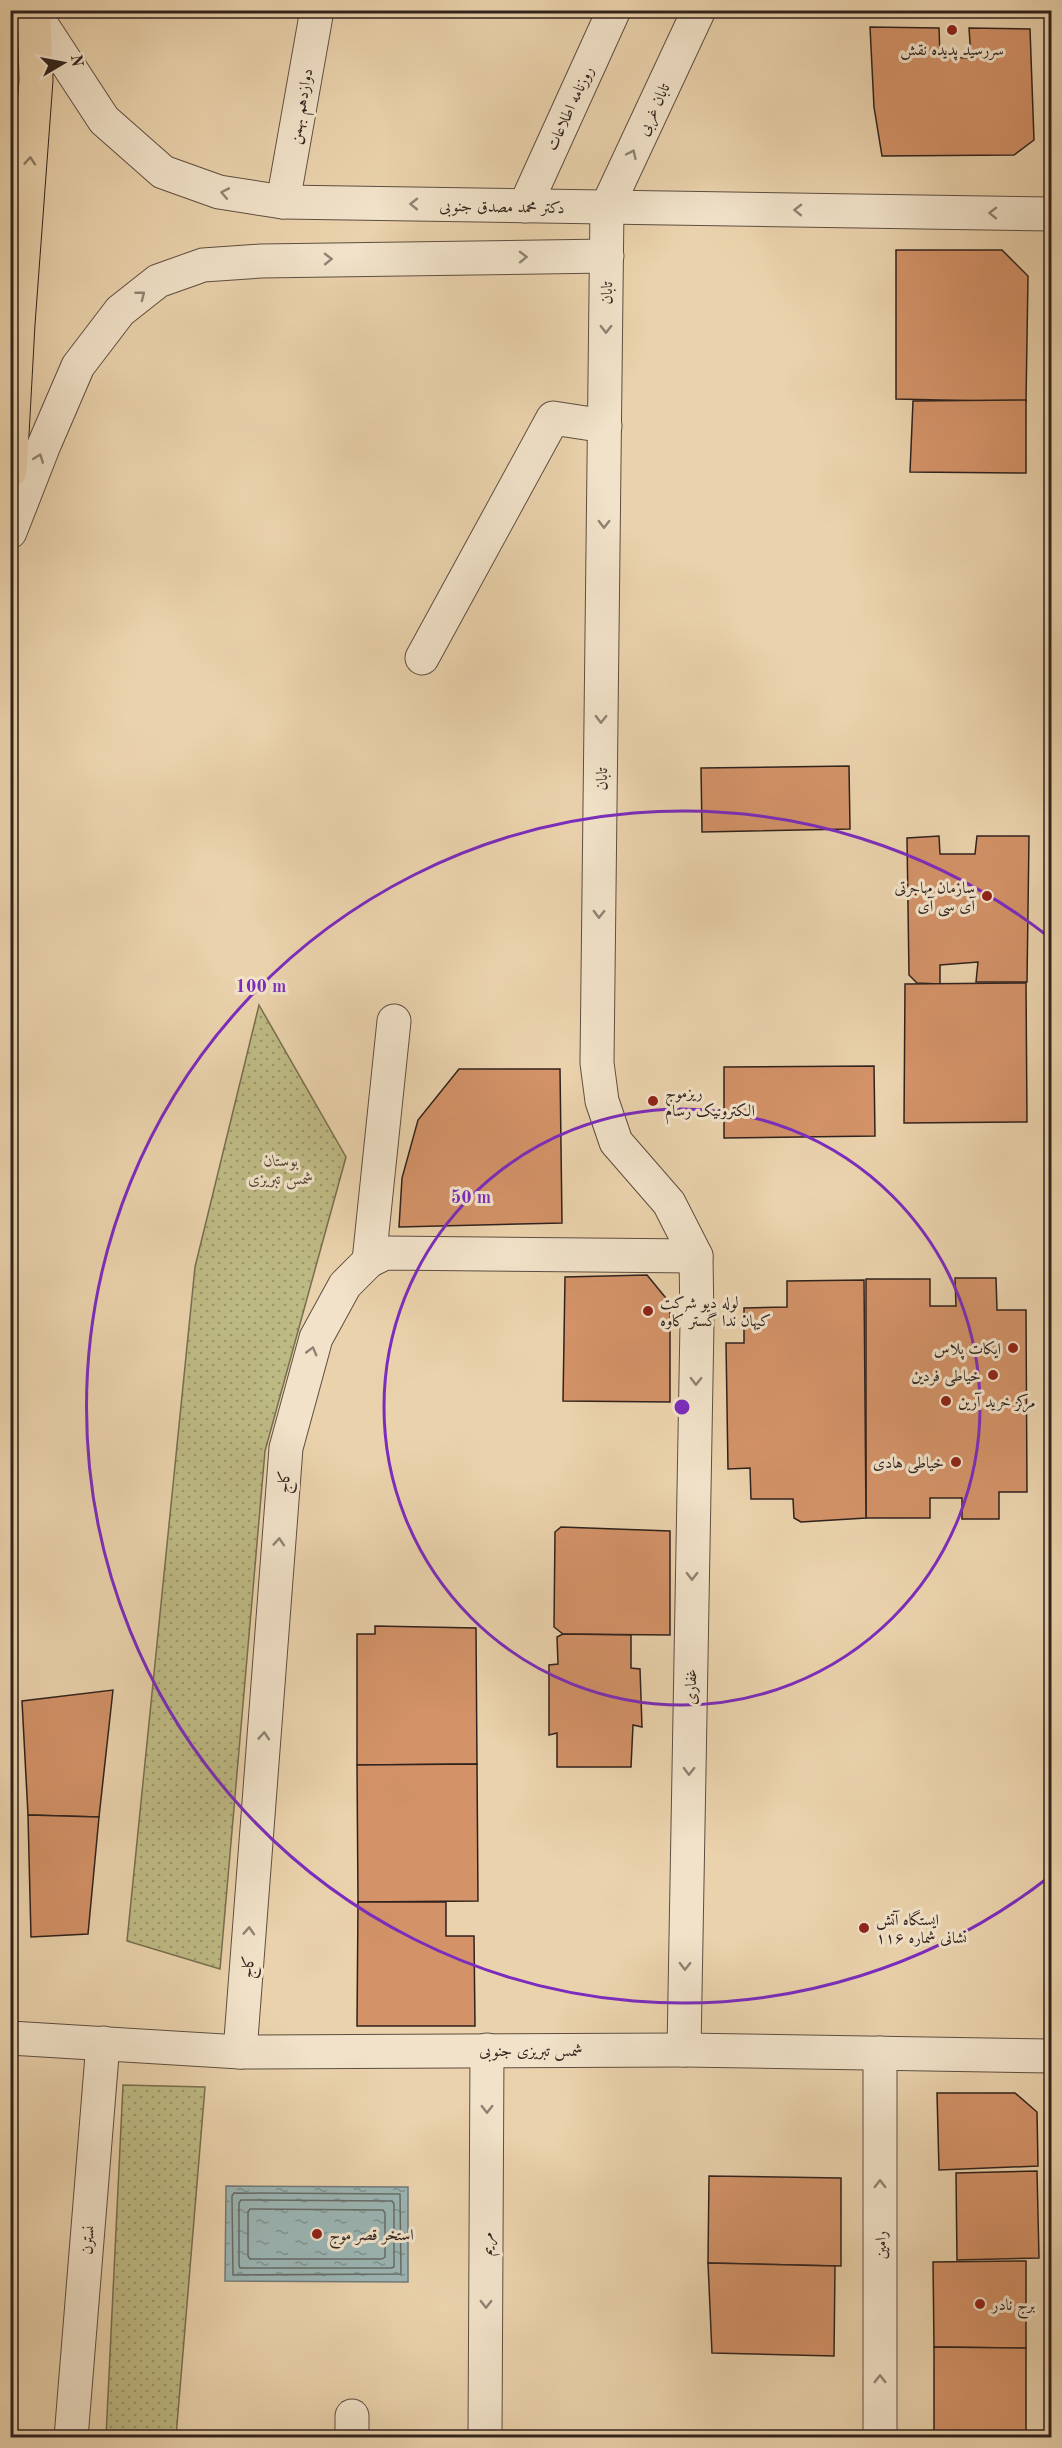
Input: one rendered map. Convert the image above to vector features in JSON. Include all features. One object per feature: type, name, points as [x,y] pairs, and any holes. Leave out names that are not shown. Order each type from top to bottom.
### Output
[{"type":"highway","points":[[10,471],[36,80],[34,12]]},
{"type":"street","name":"دوازدهم بهمن","points":[[283,202],[317,10]]},
{"type":"street","name":"روزنامه اطلاعات","points":[[525,206],[614,10]]},
{"type":"street","name":"تابان غربی","points":[[607,207],[699,10]]},
{"type":"street","name":"دکتر محمد مصدق جنوبی","points":[[34,12],[104,120],[163,172],[219,192],[283,202],[1052,214]]},
{"type":"street","name":"تابان","points":[[607,207],[597,1063],[602,1101],[616,1142],[669,1203],[696,1256],[697,1323]]},
{"type":"street","points":[[10,532],[78,366],[120,311],[158,281],[203,266],[261,261],[606,256]]},
{"type":"street","points":[[422,658],[553,418],[605,426]]},
{"type":"street","points":[[369,1261],[394,1021]]},
{"type":"street","name":"کاج","points":[[240,2052],[286,1448],[316,1338],[345,1285],[369,1261],[385,1253],[696,1256]]},
{"type":"street","name":"غفارى","points":[[684,2050],[697,1323]]},
{"type":"street","name":"شمس تبریزی جنوبی","points":[[10,2038],[240,2052],[684,2050],[1052,2056]]},
{"type":"street","name":"نسترن","points":[[71,2438],[103,2043]]},
{"type":"street","name":"مریم","points":[[485,2438],[487,2050]]},
{"type":"street","name":"رامین","points":[[880,2053],[880,2438]]},
{"type":"path","points":[[1049,276],[1050,309],[1052,302]]},
{"type":"green space","name":"بوستان شمس تبریزی","points":[[259,1005],[346,1157],[265,1451],[220,1969],[127,1941],[195,1267]]},
{"type":"green space","points":[[123,2085],[205,2087],[176,2437],[106,2437]]},
{"type":"water","name":"استخر قصر موج","points":[[226,2186],[408,2187],[408,2282],[225,2281]]},
{"type":"building","points":[[870,27],[939,28],[940,57],[971,58],[969,28],[1030,29],[1034,140],[1014,155],[882,156],[874,107]]},
{"type":"building","points":[[896,250],[1002,250],[1028,276],[1026,402],[896,399]]},
{"type":"building","points":[[1026,400],[1026,473],[910,472],[913,401]]},
{"type":"building","points":[[849,766],[850,829],[702,832],[701,768]]},
{"type":"building","points":[[939,836],[940,854],[975,854],[977,836],[1029,836],[1027,982],[976,982],[978,962],[940,965],[940,984],[917,983],[909,975],[907,838]]},
{"type":"building","points":[[1026,983],[1027,1122],[904,1123],[905,984]]},
{"type":"building","points":[[874,1066],[875,1136],[724,1138],[724,1067]]},
{"type":"building","points":[[459,1069],[560,1069],[562,1223],[399,1227],[402,1178],[418,1120]]},
{"type":"building","points":[[647,1275],[670,1303],[670,1402],[563,1401],[565,1277]]},
{"type":"building","name":"مرکز خرید آرین","points":[[955,1278],[996,1278],[997,1310],[1026,1310],[1027,1492],[999,1492],[999,1519],[962,1519],[962,1498],[930,1498],[930,1518],[866,1518],[866,1279],[930,1279],[930,1306],[956,1306]]},
{"type":"building","points":[[864,1280],[866,1518],[801,1522],[794,1518],[793,1499],[751,1499],[750,1468],[728,1469],[726,1343],[744,1343],[744,1308],[787,1307],[787,1281]]},
{"type":"building","points":[[561,1527],[670,1531],[670,1635],[563,1634],[554,1627],[555,1532]]},
{"type":"building","points":[[375,1626],[476,1628],[477,1764],[357,1765],[357,1634],[375,1634]]},
{"type":"building","points":[[563,1634],[631,1635],[631,1668],[640,1669],[642,1727],[633,1725],[631,1767],[557,1767],[557,1733],[549,1735],[549,1665],[558,1664],[557,1637]]},
{"type":"building","points":[[113,1690],[99,1817],[28,1815],[22,1701]]},
{"type":"building","points":[[477,1764],[478,1901],[358,1902],[357,1765]]},
{"type":"building","points":[[28,1815],[99,1817],[88,1934],[31,1937]]},
{"type":"building","points":[[358,1902],[446,1902],[446,1936],[474,1936],[475,2026],[357,2026]]},
{"type":"building","points":[[937,2093],[1015,2093],[1037,2112],[1038,2166],[939,2170]]},
{"type":"building","points":[[1037,2171],[1039,2258],[957,2260],[956,2173]]},
{"type":"building","points":[[709,2176],[841,2178],[841,2266],[708,2263]]},
{"type":"building","name":"برج نادر","points":[[1026,2261],[1026,2348],[934,2347],[933,2262]]},
{"type":"building","points":[[708,2263],[835,2266],[834,2356],[712,2353]]},
{"type":"building","points":[[934,2347],[1026,2348],[1026,2435],[934,2435]]},
{"type":"building","points":[[934,2435],[1026,2435],[1026,2438],[934,2438]]},
{"type":"place","name":"سررسید پدیده نقش","points":[[952,30]]},
{"type":"place","name":"سازمان مهاجرتی آی سی آی","points":[[987,896]]},
{"type":"place","name":"ریزموج الکترونیک رسام","points":[[653,1101]]},
{"type":"place","name":"لوله دپو شرکت کیهان ندا گستر کاوه","points":[[648,1311]]},
{"type":"place","name":"ایکات پلاس","points":[[1013,1348]]},
{"type":"place","name":"خیاطی فردین","points":[[993,1375]]},
{"type":"place","name":"مرکز خرید آرین","points":[[946,1401]]},
{"type":"place","name":"خیاطی هادی","points":[[956,1462]]},
{"type":"place","name":"ایستگاه آتش نشانی شماره ۱۱۶","points":[[864,1928]]},
{"type":"place","name":"استخر قصر موج","points":[[317,2234]]},
{"type":"place","name":"برج نادر","points":[[980,2304]]}]
